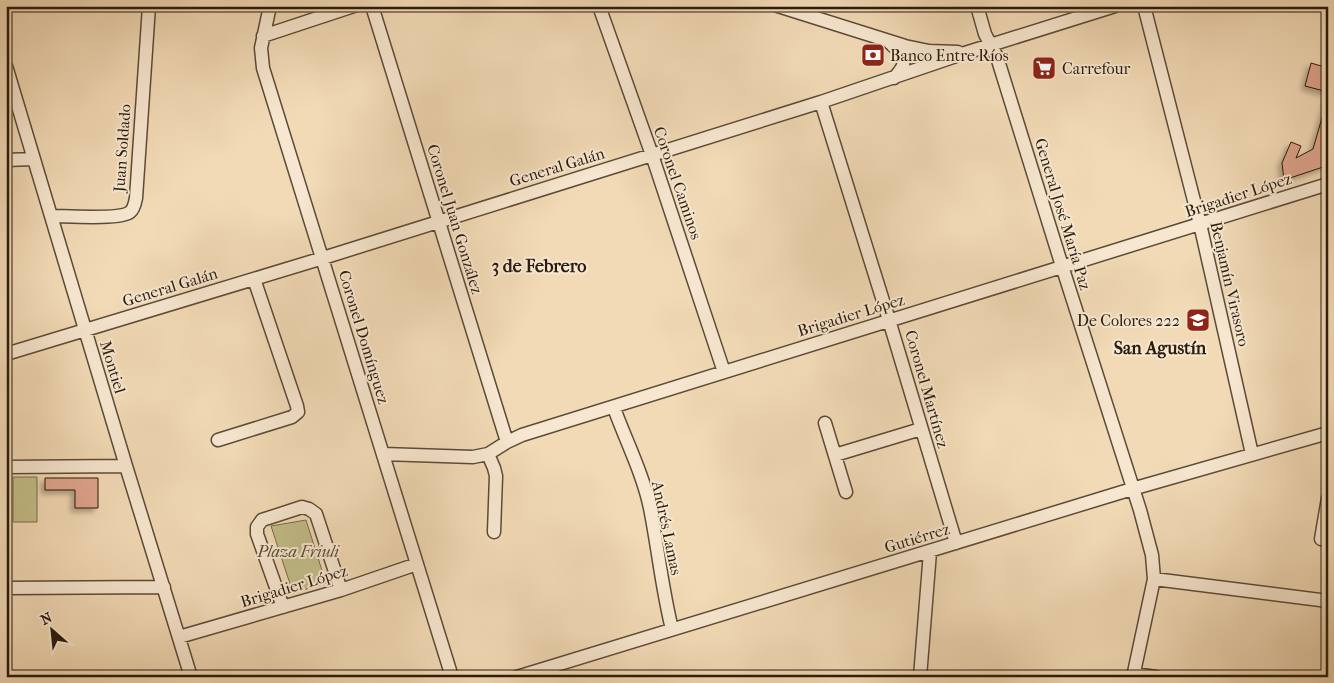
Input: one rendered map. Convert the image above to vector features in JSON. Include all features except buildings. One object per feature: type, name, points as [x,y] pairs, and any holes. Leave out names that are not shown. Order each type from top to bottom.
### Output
[{"type":"street","name":"Juan Soldado","points":[[52,216],[124,216],[133,208],[136,198],[149,6]]},
{"type":"street","name":"Coronel Domínguez","points":[[270,6],[261,57],[263,68],[452,677]]},
{"type":"street","points":[[264,36],[354,6]]},
{"type":"street","name":"Coronel Juan González","points":[[372,6],[507,442]]},
{"type":"street","name":"Coronel Caminos","points":[[599,6],[652,155],[724,372]]},
{"type":"street","points":[[778,6],[888,41],[929,51],[965,52]]},
{"type":"street","name":"General José María Paz","points":[[977,6],[985,34],[998,57],[1152,555],[1154,578],[1134,675]]},
{"type":"street","name":"General Galán","points":[[7,352],[323,258],[821,102],[965,52],[1115,6]]},
{"type":"street","name":"Benjamín Virasoro","points":[[1144,6],[1200,224],[1252,454]]},
{"type":"street","points":[[888,41],[899,51],[905,60],[904,65],[894,78]]},
{"type":"street","name":"Montiel","points":[[6,66],[191,677]]},
{"type":"street","name":"Coronel Martínez","points":[[821,102],[890,320],[956,543]]},
{"type":"street","points":[[6,160],[34,158]]},
{"type":"street","name":"Brigadier López","points":[[383,454],[473,456],[488,454],[507,442],[522,436],[1328,184]]},
{"type":"street","points":[[218,440],[292,417],[298,412],[254,279]]},
{"type":"street","name":"Andrés Lamas","points":[[614,408],[648,500],[666,605],[672,628]]},
{"type":"street","points":[[825,422],[846,492]]},
{"type":"street","points":[[834,455],[921,429]]},
{"type":"street","name":"Gutiérrez","points":[[517,677],[672,628],[930,552],[1132,489],[1328,433]]},
{"type":"street","points":[[488,454],[496,476],[494,532]]},
{"type":"street","points":[[6,467],[126,466]]},
{"type":"street","points":[[1321,539],[1328,498]]},
{"type":"street","points":[[283,607],[257,534],[257,526],[262,520],[302,507],[316,514],[341,590]]},
{"type":"street","points":[[920,677],[930,552]]},
{"type":"street","name":"Brigadier López","points":[[179,637],[341,590],[417,564]]},
{"type":"street","points":[[1154,578],[1328,601]]},
{"type":"street","points":[[6,588],[164,587]]},
{"type":"street","points":[[1134,675],[1156,677]]},
{"type":"green space","points":[[13,477],[37,477],[37,522],[13,522]]},
{"type":"green space","name":"Plaza Friuli","points":[[306,520],[326,583],[293,593],[271,526]]},
{"type":"place","name":"Banco Entre Ríos","points":[[873,55]]},
{"type":"place","name":"Carrefour","points":[[1044,68]]},
{"type":"place","name":"De Colores 222","points":[[1198,320]]},
{"type":"district","name":"3 de Febrero","points":[[539,266]]},
{"type":"district","name":"San Agustín","points":[[1160,348]]}]
